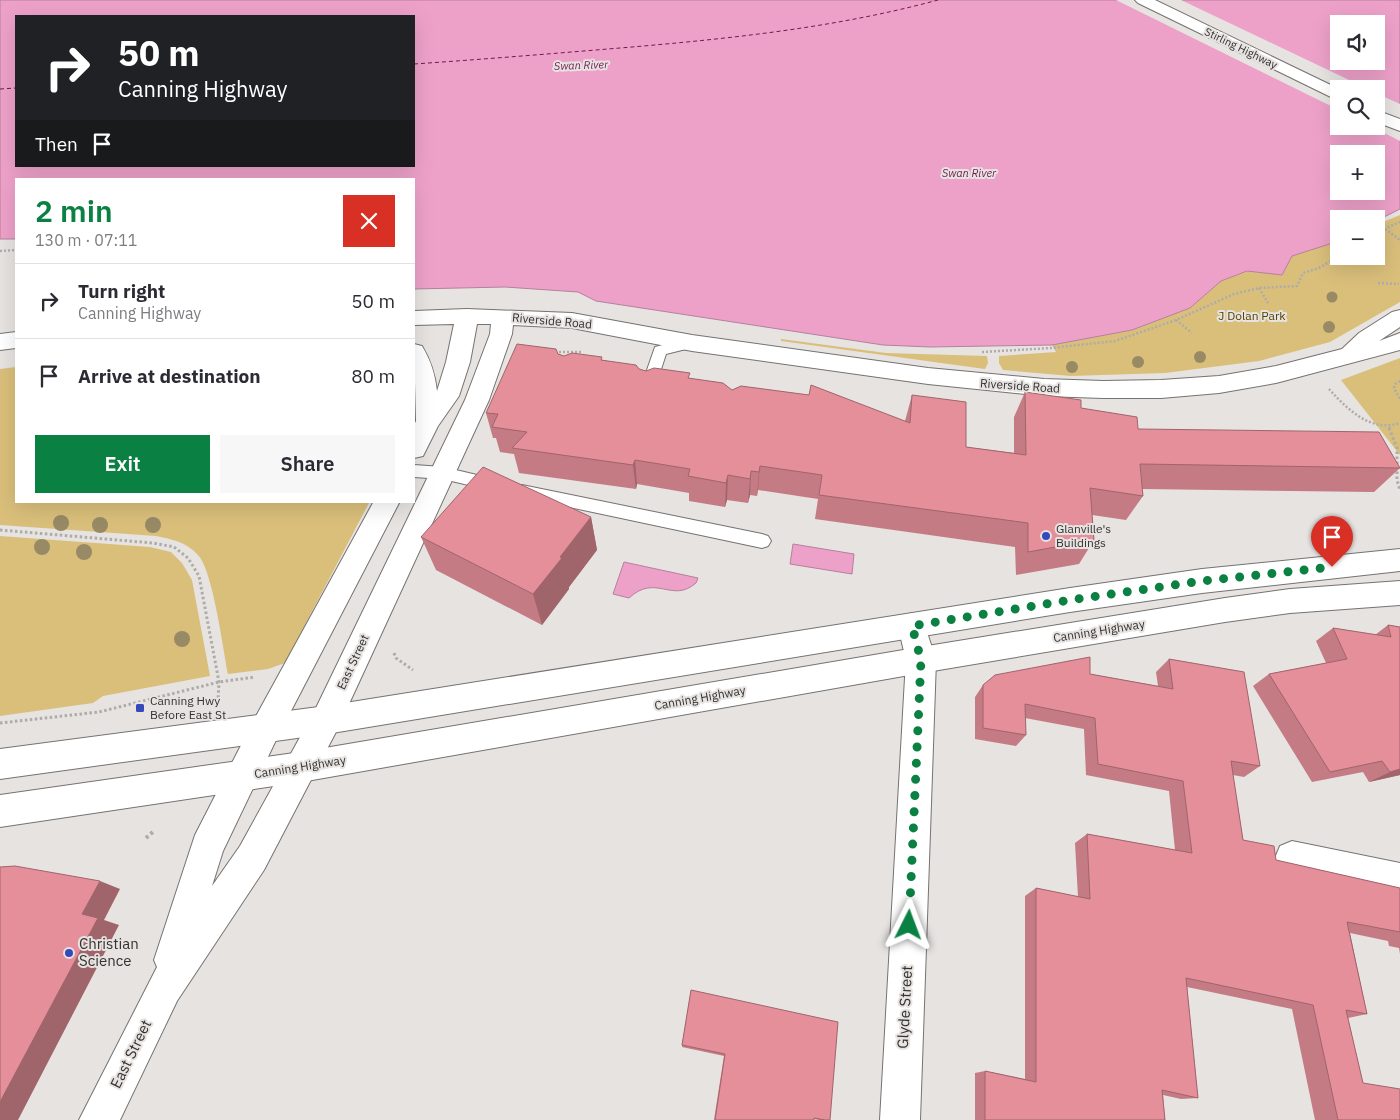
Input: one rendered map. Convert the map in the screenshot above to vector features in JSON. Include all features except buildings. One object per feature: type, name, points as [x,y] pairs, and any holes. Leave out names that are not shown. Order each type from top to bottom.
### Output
[{"type":"main road","name":"Stirling Highway","points":[[1143,0],[1330,92]]},
{"type":"main road","name":"Stirling Highway","points":[[1166,0],[1333,80]]},
{"type":"main road","points":[[1385,104],[1400,112]]},
{"type":"main road","points":[[1385,119],[1400,126]]},
{"type":"main road","name":"Riverside Road","points":[[1350,355],[1367,338],[1400,317]]},
{"type":"main road","name":"Riverside Road","points":[[415,318],[466,325],[502,325],[689,343],[969,382],[1076,390],[1138,390],[1199,386],[1252,379],[1305,369],[1350,355],[1386,349],[1400,341]]},
{"type":"main road","points":[[415,447],[428,421],[446,396],[458,362],[466,325]]},
{"type":"main road","name":"Riverside Road","points":[[415,334],[466,325]]},
{"type":"main road","name":"East Street","points":[[99,1120],[164,988],[252,858],[326,720],[478,400],[502,325]]},
{"type":"main road","points":[[0,342],[15,340]]},
{"type":"main road","points":[[415,354],[423,373],[428,421]]},
{"type":"main road","name":"East Street","points":[[164,988],[207,847],[266,728],[386,503]]},
{"type":"main road","points":[[0,764],[326,720],[1070,600],[1202,581],[1400,560]]},
{"type":"main road","name":"Canning Highway","points":[[0,811],[301,768],[921,660],[1225,610],[1290,601],[1400,593]]},
{"type":"main road","name":"Glyde Street","points":[[900,1120],[921,660],[912,626]]},
{"type":"main road","points":[[1292,858],[1400,880]]},
{"type":"lane","points":[[648,390],[660,351],[689,343]]},
{"type":"lane","points":[[415,470],[443,473],[762,541]]},
{"type":"path","points":[[1385,229],[1400,222]]},
{"type":"path","points":[[1385,230],[1400,240]]},
{"type":"path","points":[[0,251],[15,250]]},
{"type":"path","points":[[981,352],[1052,348],[1115,341],[1176,320],[1234,294],[1259,288],[1297,286],[1303,273],[1330,261]]},
{"type":"path","points":[[1378,283],[1400,284]]},
{"type":"path","points":[[1259,288],[1268,303]]},
{"type":"path","points":[[1176,320],[1192,333]]},
{"type":"path","points":[[554,352],[587,352]]},
{"type":"path","points":[[1305,369],[1324,383],[1351,411],[1375,424],[1389,427],[1400,423]]},
{"type":"path","points":[[1400,381],[1394,386],[1400,398]]},
{"type":"path","points":[[1389,427],[1397,448],[1397,480],[1400,490]]},
{"type":"path","points":[[0,530],[153,543],[174,547],[188,558],[199,576],[220,682],[218,700]]},
{"type":"path","points":[[393,649],[396,658],[414,670]]},
{"type":"path","points":[[0,723],[99,712],[220,682],[262,676]]},
{"type":"path","points":[[146,838],[154,831]]},
{"type":"green space","name":"J Dolan Park","points":[[1400,215],[1400,302],[1330,342],[1259,361],[1165,373],[1071,376],[1003,370],[999,363],[999,356],[1056,352],[1052,345],[1132,330],[1190,308],[1221,281],[1248,271],[1282,275],[1292,256],[1330,244],[1330,265],[1385,265],[1385,221]]},
{"type":"green space","points":[[781,339],[886,353],[987,356],[988,363],[985,369],[781,341]]},
{"type":"green space","points":[[1400,358],[1400,455],[1341,380]]},
{"type":"green space","points":[[15,367],[15,503],[369,503],[285,663],[268,669],[228,674],[217,611],[208,577],[198,555],[184,544],[156,536],[0,525],[0,369]]},
{"type":"green space","points":[[0,536],[150,547],[171,552],[182,563],[192,580],[210,676],[103,696],[93,703],[0,716]]},
{"type":"water","name":"Swan River","points":[[0,0],[1400,0],[1400,209],[1385,216],[1385,210],[1330,210],[1330,244],[1292,256],[1282,275],[1247,271],[1221,281],[1190,308],[1132,330],[1052,345],[930,347],[883,345],[596,301],[578,292],[505,287],[415,289],[415,178],[15,178],[15,239],[0,239]]},
{"type":"water","points":[[793,544],[854,554],[852,574],[790,564]]},
{"type":"water","points":[[624,562],[698,578],[696,583],[687,589],[679,591],[647,588],[629,598],[613,594]]},
{"type":"pier","points":[[1116,0],[1181,0],[1349,80],[1330,80],[1330,106]]},
{"type":"pier","points":[[1385,97],[1400,104],[1400,141],[1385,133]]},
{"type":"ferry route","points":[[415,64],[710,40],[825,24],[938,0]]},
{"type":"ferry route","points":[[0,89],[15,88]]},
{"type":"place","name":"Glanville's Buildings","points":[[1046,536]]},
{"type":"place","name":"Canning Hwy Before East St","points":[[140,708]]},
{"type":"place","name":"Christian Science","points":[[69,953]]},
{"type":"route","points":[[909,925],[921,660],[912,626],[1202,581],[1332,567]]}]
